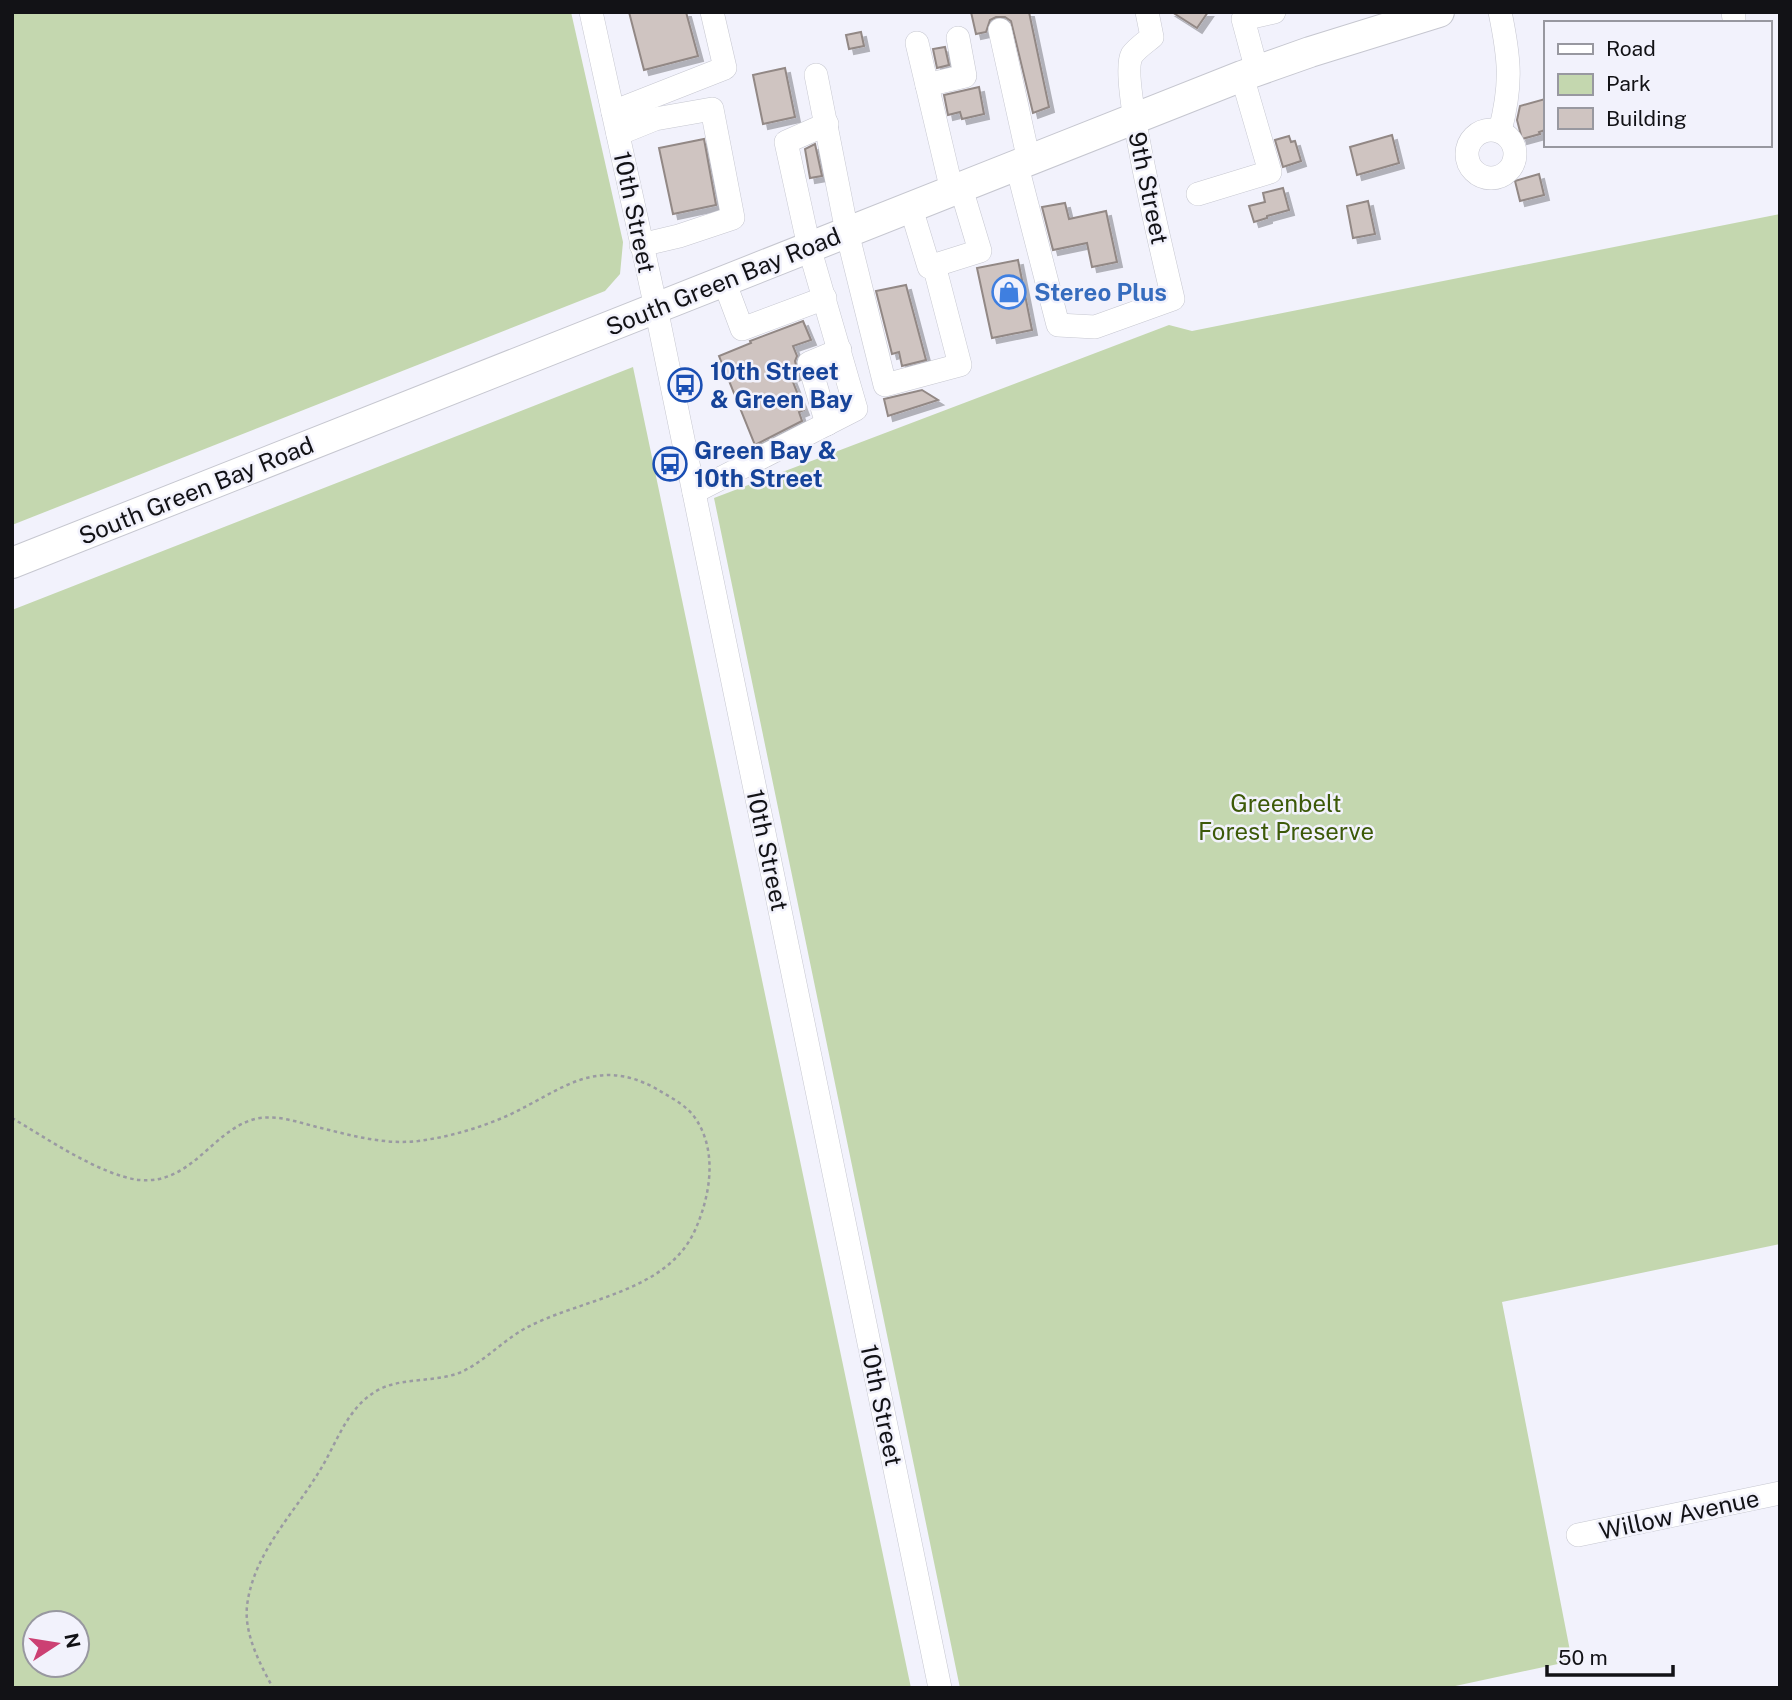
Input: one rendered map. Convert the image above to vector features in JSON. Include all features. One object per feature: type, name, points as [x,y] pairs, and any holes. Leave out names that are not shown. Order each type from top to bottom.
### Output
[{"type":"main road","name":"South Green Bay Road","points":[[12,564],[1250,73],[1423,14]]},
{"type":"street","name":"10th Street","points":[[591,12],[656,308],[940,1688]]},
{"type":"street","points":[[616,123],[725,68],[712,12]]},
{"type":"street","name":"9th Street","points":[[1023,163],[1058,325],[1095,327],[1173,299],[1134,119],[1129,71],[1132,56],[1152,37],[1147,12]]},
{"type":"street","points":[[1198,194],[1270,172],[1250,73],[1243,19],[1273,12]]},
{"type":"street","points":[[1500,12],[1510,59],[1507,102],[1500,131]]},
{"type":"street","points":[[1000,30],[1023,163]]},
{"type":"street","points":[[927,85],[965,76],[958,38]]},
{"type":"street","points":[[911,208],[929,267],[980,251],[957,190],[917,43]]},
{"type":"street","points":[[816,75],[847,232],[885,385],[960,365],[934,265]]},
{"type":"street","points":[[616,123],[712,109],[733,218],[641,245]]},
{"type":"street","points":[[694,492],[856,409],[809,247],[786,142],[827,124]]},
{"type":"street","points":[[724,281],[742,329],[825,298]]},
{"type":"street","points":[[827,424],[809,363],[840,350]]},
{"type":"street","name":"Willow Avenue","points":[[1578,1535],[1780,1493]]},
{"type":"path","points":[[12,1118],[74,1156],[138,1180],[162,1178],[183,1169],[241,1124],[253,1119],[276,1117],[375,1140],[415,1141],[442,1137],[486,1124],[558,1089],[594,1075],[625,1076],[647,1084],[688,1109],[699,1123],[710,1163],[708,1189],[692,1237],[677,1258],[632,1286],[567,1309],[520,1331],[477,1363],[460,1372],[384,1387],[362,1402],[344,1423],[318,1473],[267,1549],[251,1586],[247,1619],[259,1660],[273,1688]]},
{"type":"green space","points":[[12,12],[571,12],[623,242],[620,274],[605,291],[12,525]]},
{"type":"green space","name":"Greenbelt Forest Preserve","points":[[1780,214],[1780,1244],[1502,1302],[1572,1661],[1446,1688],[960,1688],[714,498],[1169,325],[1192,331]]},
{"type":"green space","points":[[633,367],[911,1688],[12,1688],[12,610]]},
{"type":"building","points":[[629,12],[686,12],[698,56],[644,70]]},
{"type":"building","points":[[971,12],[1029,12],[1049,107],[1033,113],[1011,21],[1005,17],[996,17],[990,20],[986,32],[976,34]]},
{"type":"building","points":[[1172,12],[1208,12],[1197,28]]},
{"type":"building","points":[[861,32],[864,46],[849,49],[846,35]]},
{"type":"building","points":[[945,47],[949,65],[937,68],[933,49]]},
{"type":"building","points":[[785,68],[795,117],[763,124],[753,75]]},
{"type":"building","points":[[979,87],[984,114],[962,119],[960,112],[948,115],[944,95]]},
{"type":"building","points":[[1544,99],[1544,130],[1539,132],[1540,134],[1522,139],[1517,120],[1520,106]]},
{"type":"building","points":[[1392,135],[1399,163],[1357,175],[1350,147]]},
{"type":"building","points":[[1289,136],[1291,142],[1295,141],[1301,161],[1283,167],[1275,140]]},
{"type":"building","points":[[704,139],[716,205],[673,214],[659,148]]},
{"type":"building","points":[[815,144],[822,176],[810,178],[805,149]]},
{"type":"building","points":[[1539,174],[1544,195],[1520,201],[1515,181]]},
{"type":"building","points":[[1283,188],[1289,210],[1254,222],[1249,206],[1265,202],[1263,193]]},
{"type":"building","points":[[1368,201],[1375,234],[1353,238],[1347,206]]},
{"type":"building","points":[[1065,203],[1069,219],[1106,211],[1117,262],[1092,267],[1087,243],[1053,250],[1042,207]]},
{"type":"building","points":[[1018,260],[1032,330],[992,338],[977,268]]},
{"type":"building","points":[[906,285],[926,360],[902,366],[899,352],[892,354],[876,291]]},
{"type":"building","points":[[803,321],[811,340],[793,346],[797,356],[795,361],[798,374],[791,377],[804,410],[799,412],[802,421],[755,445],[719,356]]},
{"type":"building","points":[[922,390],[938,400],[888,416],[884,399]]},
{"type":"place","name":"Stereo Plus","points":[[1009,292]]},
{"type":"place","name":"10th Street & Green Bay","points":[[685,385]]},
{"type":"place","name":"Green Bay & 10th Street","points":[[670,464]]}]
